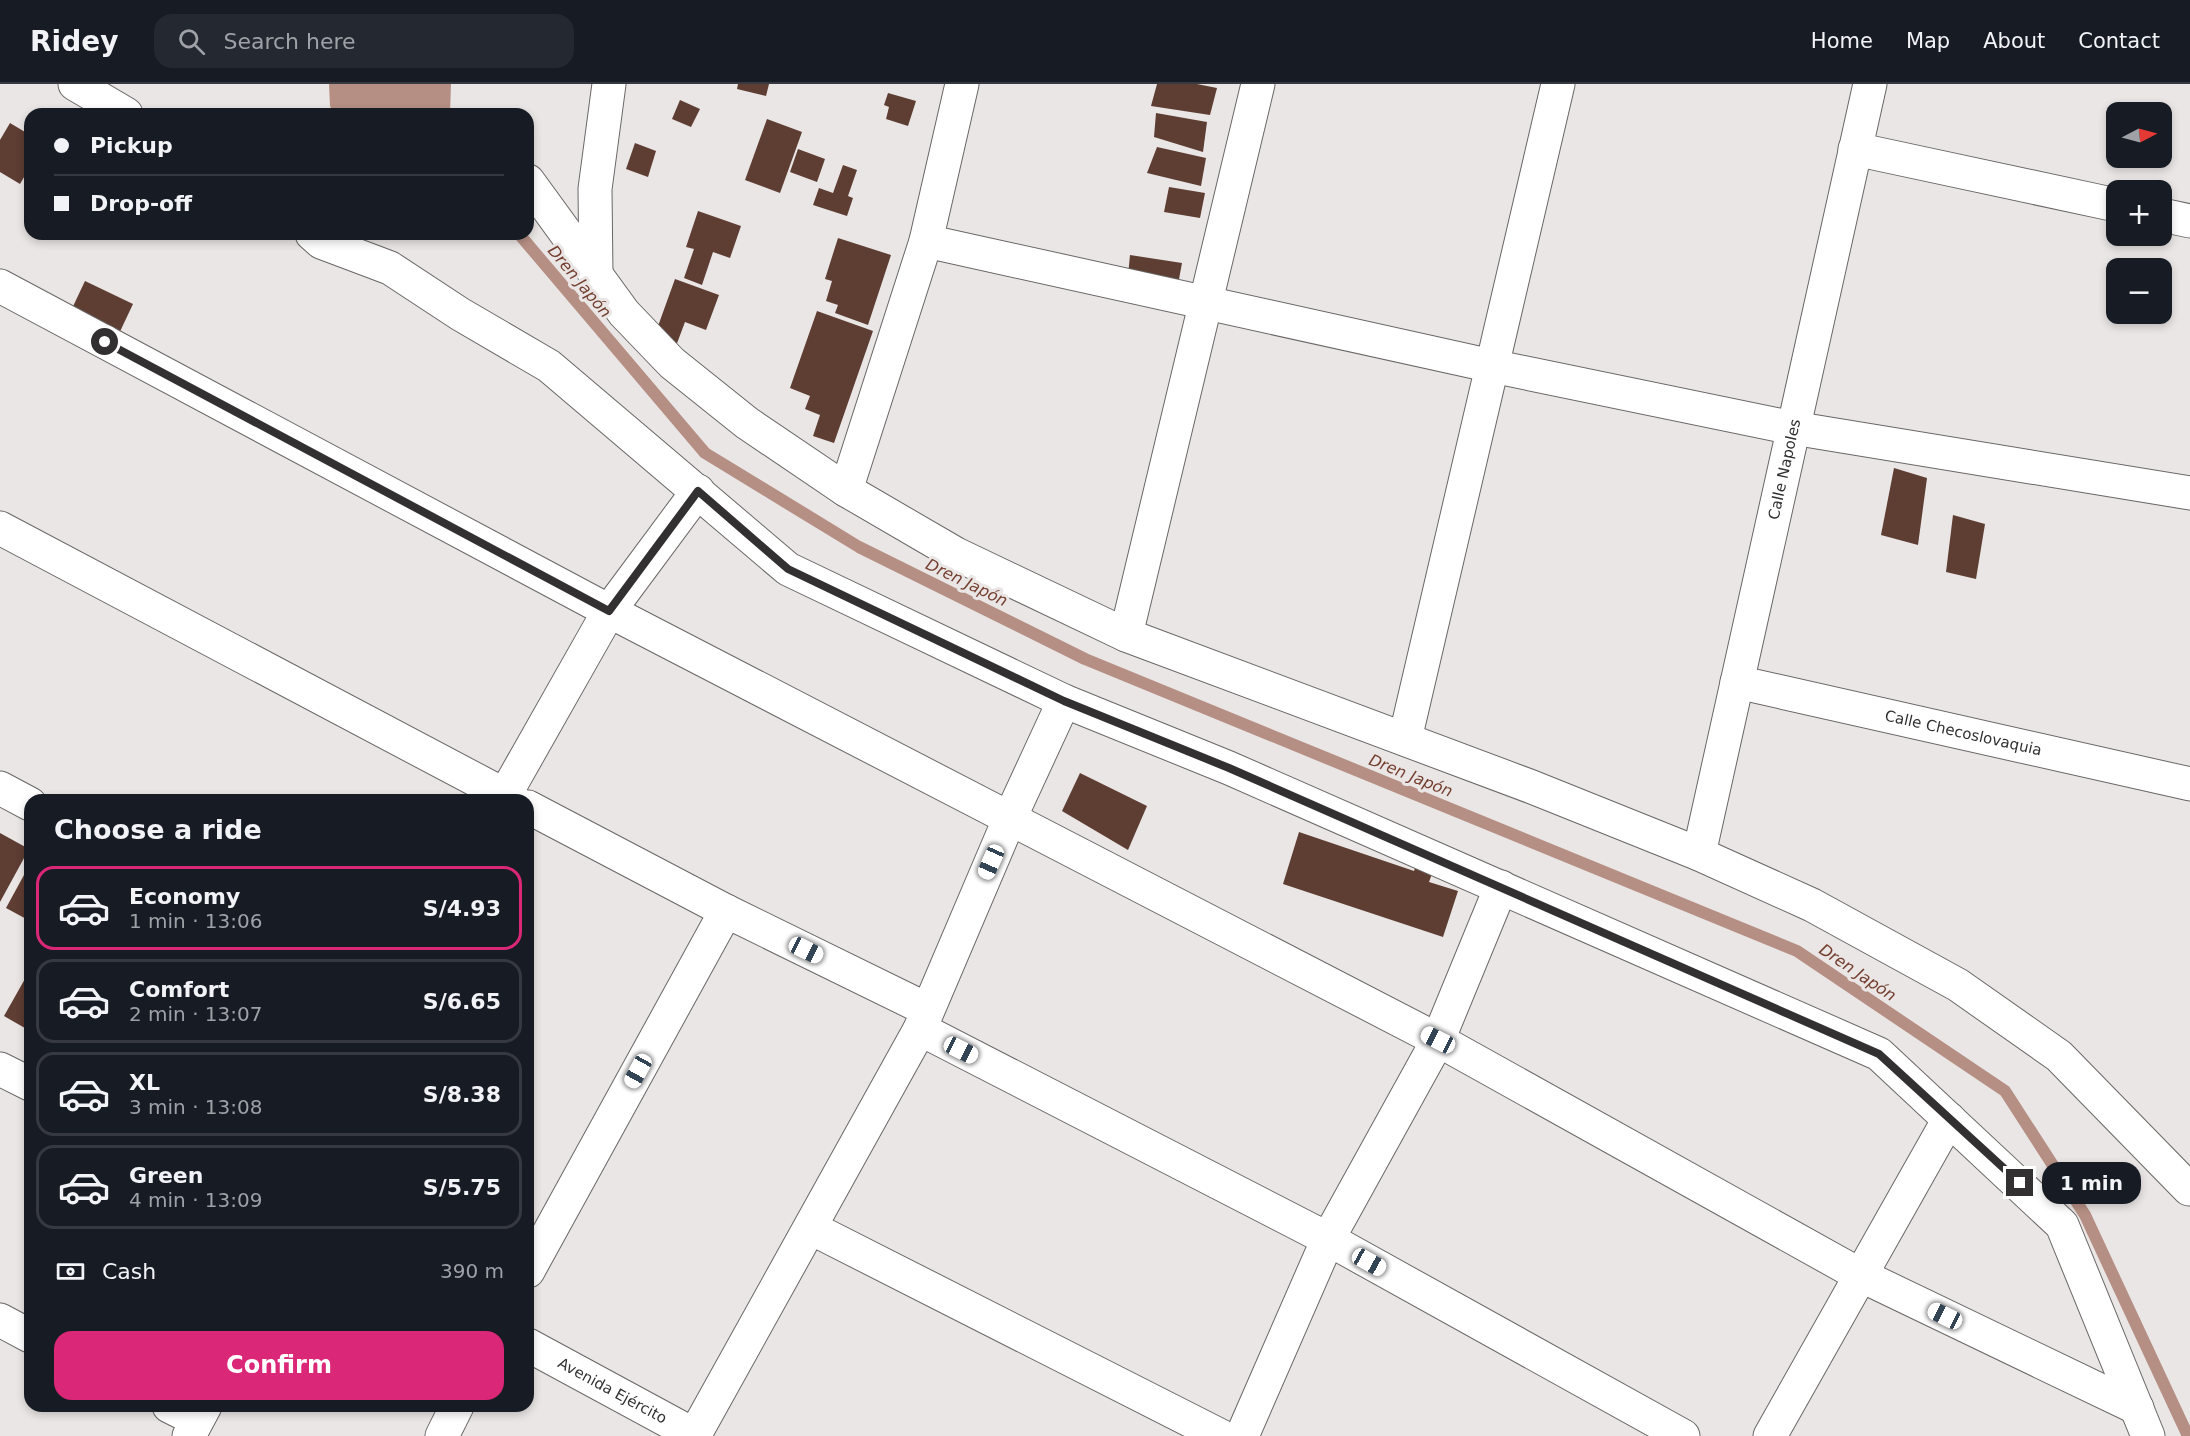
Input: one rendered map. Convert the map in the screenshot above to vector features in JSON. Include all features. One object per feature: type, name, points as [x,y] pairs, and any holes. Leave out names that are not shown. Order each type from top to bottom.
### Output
[{"type":"street","points":[[75,84],[116,108]]},
{"type":"street","points":[[596,276],[595,189],[609,84]]},
{"type":"street","points":[[846,490],[926,241],[962,84]]},
{"type":"street","points":[[1126,635],[1258,84]]},
{"type":"street","points":[[1405,739],[1558,84]]},
{"type":"street","name":"Calle Napoles","points":[[1699,854],[1870,84]]},
{"type":"street","points":[[1855,149],[2106,203]]},
{"type":"street","points":[[534,189],[624,313],[672,363],[747,423],[846,490],[956,554],[1126,635],[1405,739],[1699,854],[1812,905],[1958,985],[2059,1056],[2190,1187],[2190,1194]]},
{"type":"street","points":[[2172,217],[2190,221]]},
{"type":"street","points":[[319,240],[390,268],[549,366],[788,569],[1064,701],[1229,768],[1879,1054],[2062,1225],[2143,1422]]},
{"type":"street","points":[[926,241],[1492,366],[1793,428],[2190,493]]},
{"type":"street","points":[[0,286],[609,611],[1438,1040],[1860,1275],[2143,1422]]},
{"type":"street","points":[[515,794],[609,611],[698,491]]},
{"type":"street","points":[[0,528],[501,794]]},
{"type":"street","name":"Calle Checoslovaquia","points":[[1737,682],[2190,784]]},
{"type":"street","points":[[695,1436],[811,1228],[923,1019],[1009,820],[1064,701]]},
{"type":"street","points":[[0,788],[24,801]]},
{"type":"street","points":[[534,811],[726,911],[1328,1239],[1683,1436]]},
{"type":"street","points":[[1242,1436],[1328,1239],[1438,1040],[1501,887]]},
{"type":"street","points":[[534,1260],[726,911]]},
{"type":"street","points":[[0,1069],[24,1081]]},
{"type":"street","points":[[1770,1436],[1949,1119]]},
{"type":"street","points":[[811,1228],[1221,1436]]},
{"type":"street","points":[[0,1320],[24,1333]]},
{"type":"street","name":"Avenida Ejército","points":[[534,1348],[695,1436]]},
{"type":"street","points":[[181,1412],[197,1420]]},
{"type":"street","points":[[441,1436],[454,1412]]},
{"type":"shaded area","points":[[329,84],[451,84],[450,108],[331,108]]},
{"type":"building","points":[[738,84],[769,84],[766,96],[737,89]]},
{"type":"building","points":[[1157,84],[1197,84],[1217,88],[1210,115],[1151,106]]},
{"type":"building","points":[[888,93],[916,101],[908,126],[886,119],[889,107],[884,105]]},
{"type":"building","points":[[680,100],[700,109],[691,127],[672,119]]},
{"type":"building","points":[[1156,113],[1207,122],[1203,152],[1154,137]]},
{"type":"building","points":[[767,119],[802,132],[780,193],[745,180]]},
{"type":"building","points":[[10,123],[24,131],[24,177],[20,184],[0,172],[0,140]]},
{"type":"building","points":[[635,143],[656,151],[648,177],[626,169]]},
{"type":"building","points":[[1157,147],[1206,158],[1201,186],[1147,173]]},
{"type":"building","points":[[798,149],[825,159],[817,182],[790,172]]},
{"type":"building","points":[[843,165],[857,170],[848,196],[853,198],[847,216],[813,205],[819,188],[833,193]]},
{"type":"building","points":[[1169,187],[1205,193],[1200,218],[1164,212]]},
{"type":"building","points":[[698,211],[741,226],[730,258],[713,252],[702,285],[684,278],[694,249],[686,247]]},
{"type":"building","points":[[838,238],[891,255],[868,325],[835,313],[838,305],[826,301],[832,281],[825,279]]},
{"type":"building","points":[[1130,255],[1182,263],[1177,290],[1128,276]]},
{"type":"building","points":[[675,279],[719,295],[706,330],[685,322],[673,354],[653,340]]},
{"type":"building","points":[[85,281],[133,304],[116,340],[68,317]]},
{"type":"building","points":[[817,311],[873,331],[834,443],[813,436],[820,415],[805,409],[810,396],[790,388]]},
{"type":"building","points":[[1894,468],[1927,478],[1918,545],[1881,535]]},
{"type":"building","points":[[1953,515],[1985,524],[1976,579],[1946,572]]},
{"type":"building","points":[[1080,773],[1147,806],[1128,850],[1062,811]]},
{"type":"building","points":[[1299,832],[1414,871],[1420,854],[1437,860],[1429,882],[1458,891],[1443,937],[1283,884]]},
{"type":"building","points":[[0,833],[24,846],[24,858],[0,902]]},
{"type":"building","points":[[24,875],[24,918],[6,908]]},
{"type":"building","points":[[24,981],[24,1028],[4,1016]]},
{"type":"waterway","name":"Dren Japón","points":[[524,240],[705,453],[859,547],[1085,659],[1797,951],[2005,1091],[2085,1215],[2188,1436]]},
{"type":"route","points":[[105,342],[609,611],[698,491],[788,569],[1064,701],[1229,768],[1879,1054],[2020,1183]]}]
